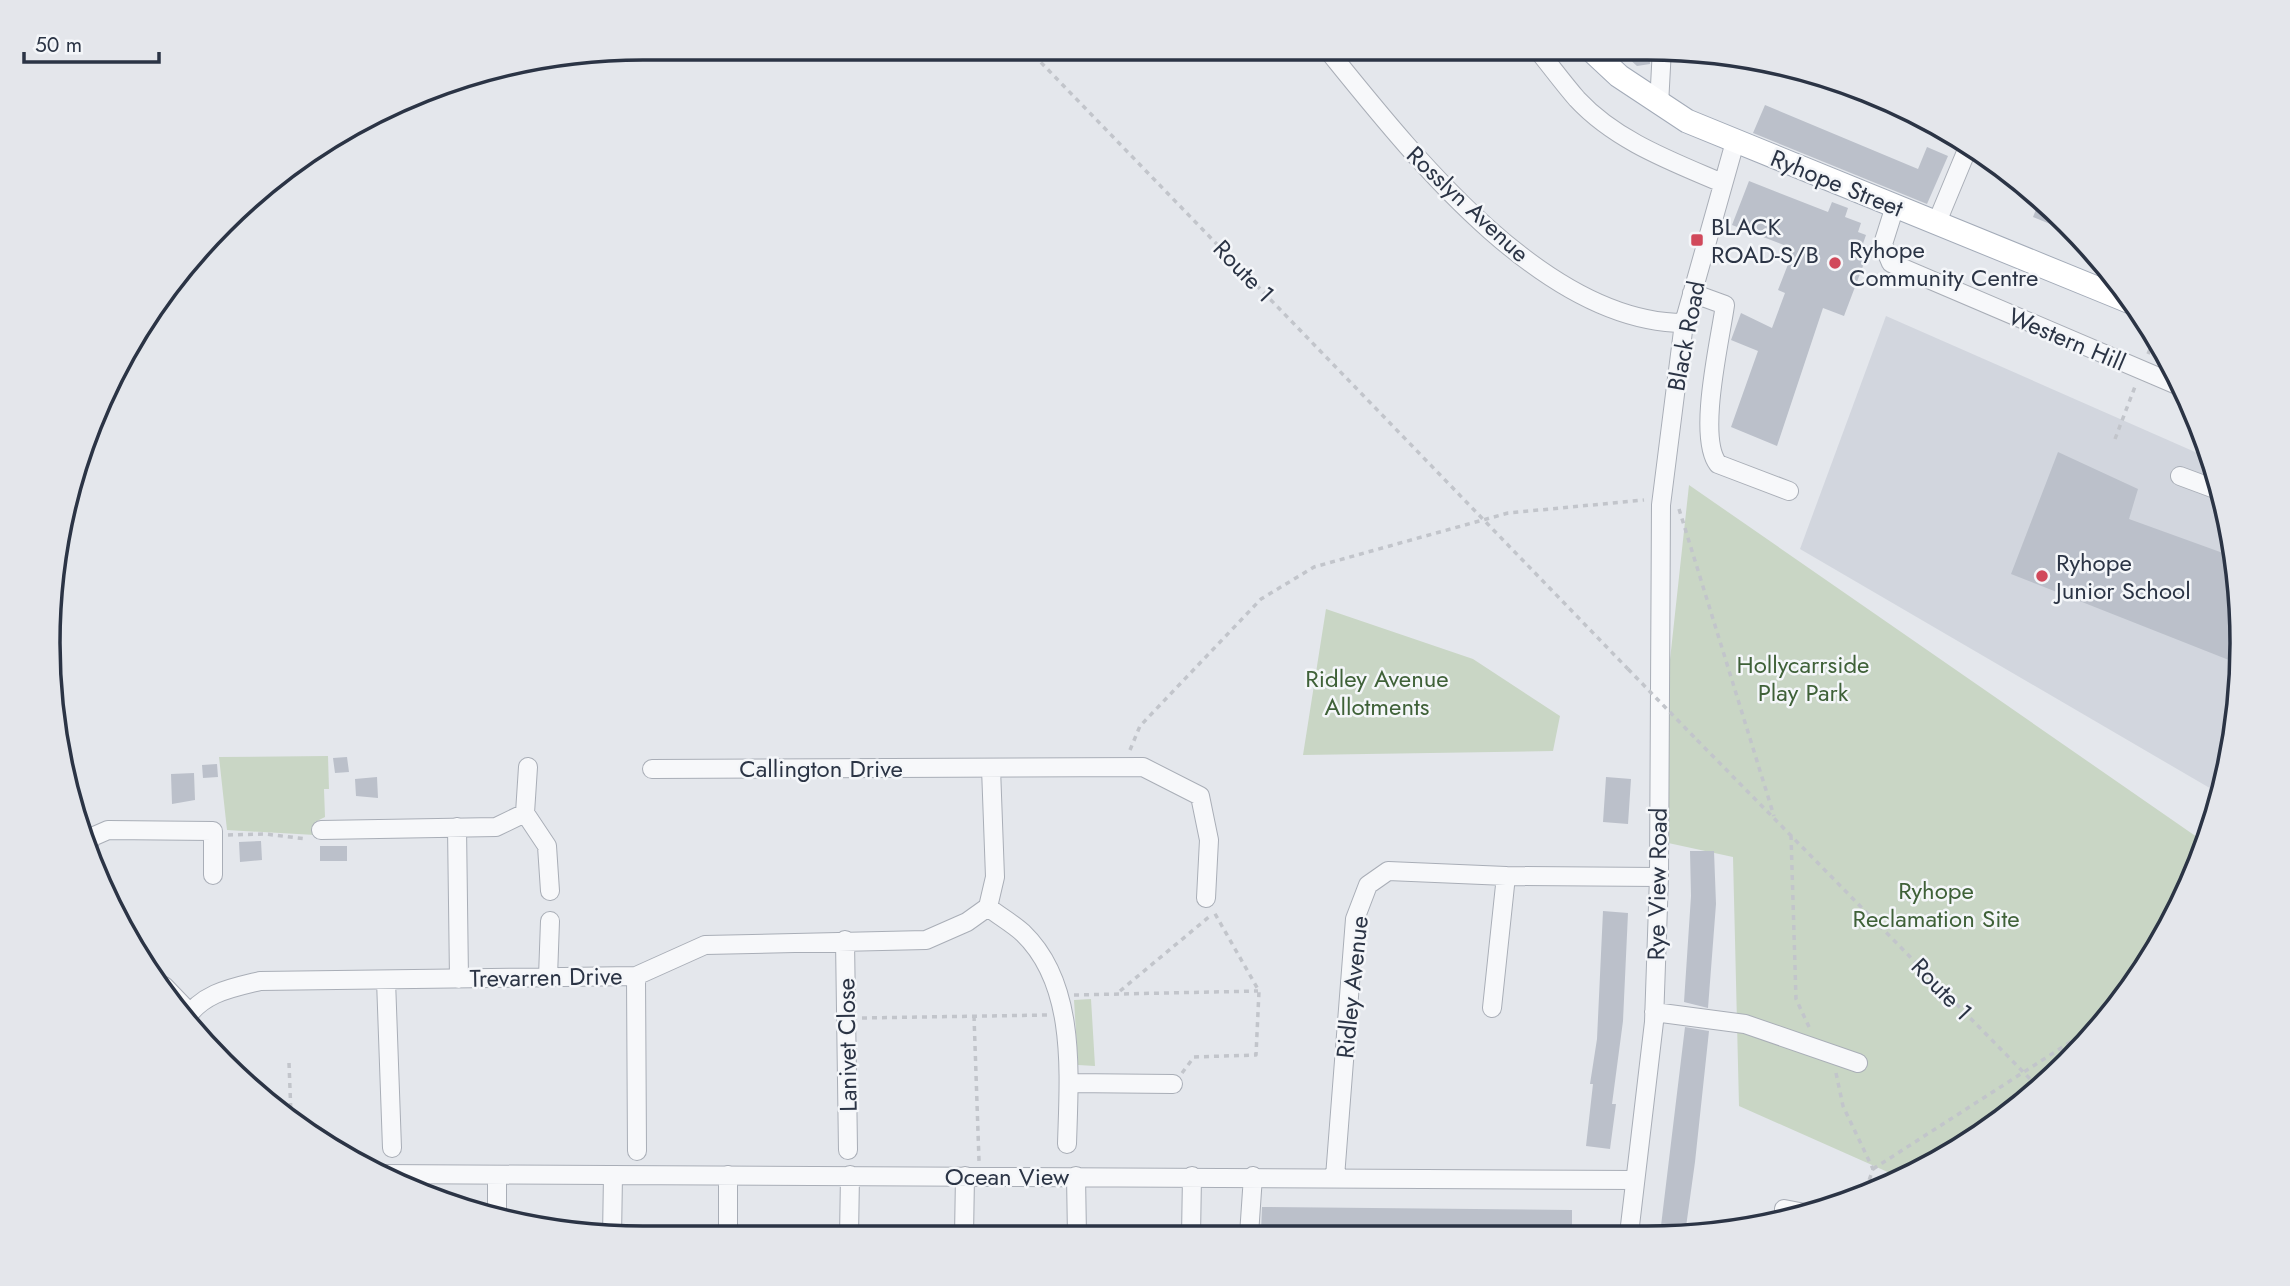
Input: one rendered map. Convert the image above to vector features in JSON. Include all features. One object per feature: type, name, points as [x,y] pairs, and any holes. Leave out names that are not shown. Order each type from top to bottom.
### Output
[{"type":"main road","name":"Ryhope Street","points":[[1602,60],[1659,105],[1735,142],[2116,296]]},
{"type":"street","name":"Rosslyn Avenue","points":[[1336,60],[1405,145],[1519,258],[1594,301],[1657,323],[1684,323]]},
{"type":"street","points":[[1546,60],[1578,101],[1603,122],[1657,155],[1723,183]]},
{"type":"street","points":[[1659,105],[1661,60]]},
{"type":"street","name":"Black Road","points":[[1660,533],[1669,499],[1684,323],[1735,142]]},
{"type":"street","points":[[1937,222],[1965,154]]},
{"type":"street","name":"Western Hill","points":[[1895,206],[1884,244],[1891,264],[2168,381]]},
{"type":"street","points":[[1692,293],[1725,305],[1711,412],[1710,442],[1713,457],[1718,464],[1789,491]]},
{"type":"street","points":[[2180,477],[2210,487]]},
{"type":"street","name":"Rye View Road","points":[[1630,1226],[1654,1012],[1659,877],[1660,533]]},
{"type":"street","points":[[528,767],[525,813],[547,846],[550,891]]},
{"type":"street","name":"Callington Drive","points":[[652,769],[1143,767],[1200,796],[1209,840],[1210,905]]},
{"type":"street","points":[[991,768],[995,877],[988,907],[1024,934],[1053,978],[1067,1030],[1067,1144]]},
{"type":"street","points":[[321,830],[496,827],[525,813]]},
{"type":"street","points":[[457,827],[459,979]]},
{"type":"street","points":[[92,837],[108,830],[213,831],[213,875]]},
{"type":"street","name":"Ridley Avenue","points":[[1335,1177],[1355,919],[1367,885],[1388,871],[1506,876],[1659,877]]},
{"type":"street","points":[[1492,1008],[1506,876]]},
{"type":"street","name":"Trevarren Drive","points":[[192,1013],[217,991],[260,981],[636,976],[705,945],[926,940],[967,922],[988,907]]},
{"type":"street","points":[[548,977],[550,921]]},
{"type":"street","name":"Lanivet Close","points":[[845,940],[848,1150]]},
{"type":"street","points":[[636,976],[637,1151]]},
{"type":"street","points":[[386,980],[392,1149]]},
{"type":"street","points":[[1654,1012],[1745,1024],[1858,1063]]},
{"type":"street","points":[[1069,1083],[1173,1084]]},
{"type":"street","name":"Ocean View","points":[[403,1174],[1253,1176],[1635,1180]]},
{"type":"street","points":[[497,1175],[497,1208]]},
{"type":"street","points":[[612,1225],[613,1175]]},
{"type":"street","points":[[728,1175],[728,1226]]},
{"type":"street","points":[[849,1226],[850,1175]]},
{"type":"street","points":[[965,1226],[972,1176]]},
{"type":"street","points":[[1076,1176],[1077,1226]]},
{"type":"street","points":[[1191,1226],[1192,1176]]},
{"type":"street","points":[[1250,1226],[1253,1176]]},
{"type":"path","name":"Route 1","points":[[1039,60],[1482,520],[2033,1081]]},
{"type":"path","points":[[1122,768],[1140,726],[1261,599],[1314,567],[1508,513],[1669,499],[1775,818]]},
{"type":"path","points":[[213,831],[222,835],[265,834],[289,839],[321,839],[321,830]]},
{"type":"path","points":[[1791,835],[1796,999],[1826,1052],[1843,1106],[1873,1169]]},
{"type":"path","points":[[1118,993],[1210,905],[1259,991],[1256,1055],[1194,1057],[1173,1084]]},
{"type":"path","points":[[1058,995],[1259,991]]},
{"type":"path","points":[[846,1018],[1063,1015]]},
{"type":"path","points":[[972,1176],[974,1016]]},
{"type":"path","points":[[1868,1183],[1873,1169],[2077,1038]]},
{"type":"path","points":[[289,1063],[292,1109]]},
{"type":"shaded area","name":"Ryhope Junior School","points":[[1886,316],[2200,454],[2219,529],[2229,605],[2226,719],[2212,789],[1800,549]]},
{"type":"green space","name":"Ryhope Reclamation Site","points":[[1689,485],[2197,837],[2152,935],[2110,998],[2086,1028],[2032,1082],[2002,1106],[1939,1148],[1890,1173],[1739,1106],[1733,857],[1659,841],[1659,761]]},
{"type":"green space","name":"Ridley Avenue Allotments","points":[[1326,609],[1473,659],[1560,716],[1553,751],[1303,755]]},
{"type":"green space","points":[[328,756],[329,789],[324,789],[325,817],[315,822],[315,835],[227,830],[219,757]]},
{"type":"green space","points":[[1091,999],[1095,1066],[1078,1065],[1074,1000]]},
{"type":"building","points":[[1630,60],[1650,60],[1650,64],[1637,66]]},
{"type":"building","points":[[1765,105],[1918,169],[1927,147],[1948,156],[1927,204],[1753,133]]},
{"type":"building","points":[[1749,181],[1828,212],[1832,202],[1848,208],[1845,217],[1861,223],[1858,232],[1866,235],[1859,255],[1866,258],[1844,316],[1823,308],[1777,446],[1731,427],[1758,351],[1731,340],[1741,313],[1772,328],[1785,293],[1778,290],[1794,249],[1732,225]]},
{"type":"building","points":[[2037,208],[2056,227],[2033,217]]},
{"type":"building","points":[[2058,452],[2138,489],[2129,519],[2223,553],[2229,605],[2230,660],[2011,574]]},
{"type":"building","points":[[347,757],[349,772],[335,773],[333,758]]},
{"type":"building","points":[[217,764],[218,777],[203,778],[202,765]]},
{"type":"building","points":[[194,773],[195,800],[172,804],[171,774]]},
{"type":"building","points":[[377,777],[378,798],[356,796],[355,779]]},
{"type":"building","points":[[1606,777],[1631,779],[1628,824],[1603,822]]},
{"type":"building","points":[[261,841],[262,860],[240,862],[239,842]]},
{"type":"building","points":[[320,846],[347,846],[347,861],[320,861]]},
{"type":"building","points":[[1690,851],[1714,851],[1716,904],[1708,1008],[1684,1002],[1691,896]]},
{"type":"building","points":[[1603,911],[1628,913],[1623,1021],[1612,1104],[1616,1104],[1610,1149],[1586,1146],[1593,1084],[1590,1084],[1597,1039]]},
{"type":"building","points":[[1685,1027],[1709,1031],[1686,1225],[1661,1226]]},
{"type":"building","points":[[1262,1207],[1572,1210],[1572,1226],[1261,1226]]},
{"type":"place","name":"BLACK ROAD-S/B","points":[[1697,240]]},
{"type":"place","name":"Ryhope Community Centre","points":[[1835,263]]},
{"type":"place","name":"Ryhope Junior School","points":[[2042,576]]},
{"type":"park label","name":"Hollycarrside Play Park","points":[[1803,678]]}]
